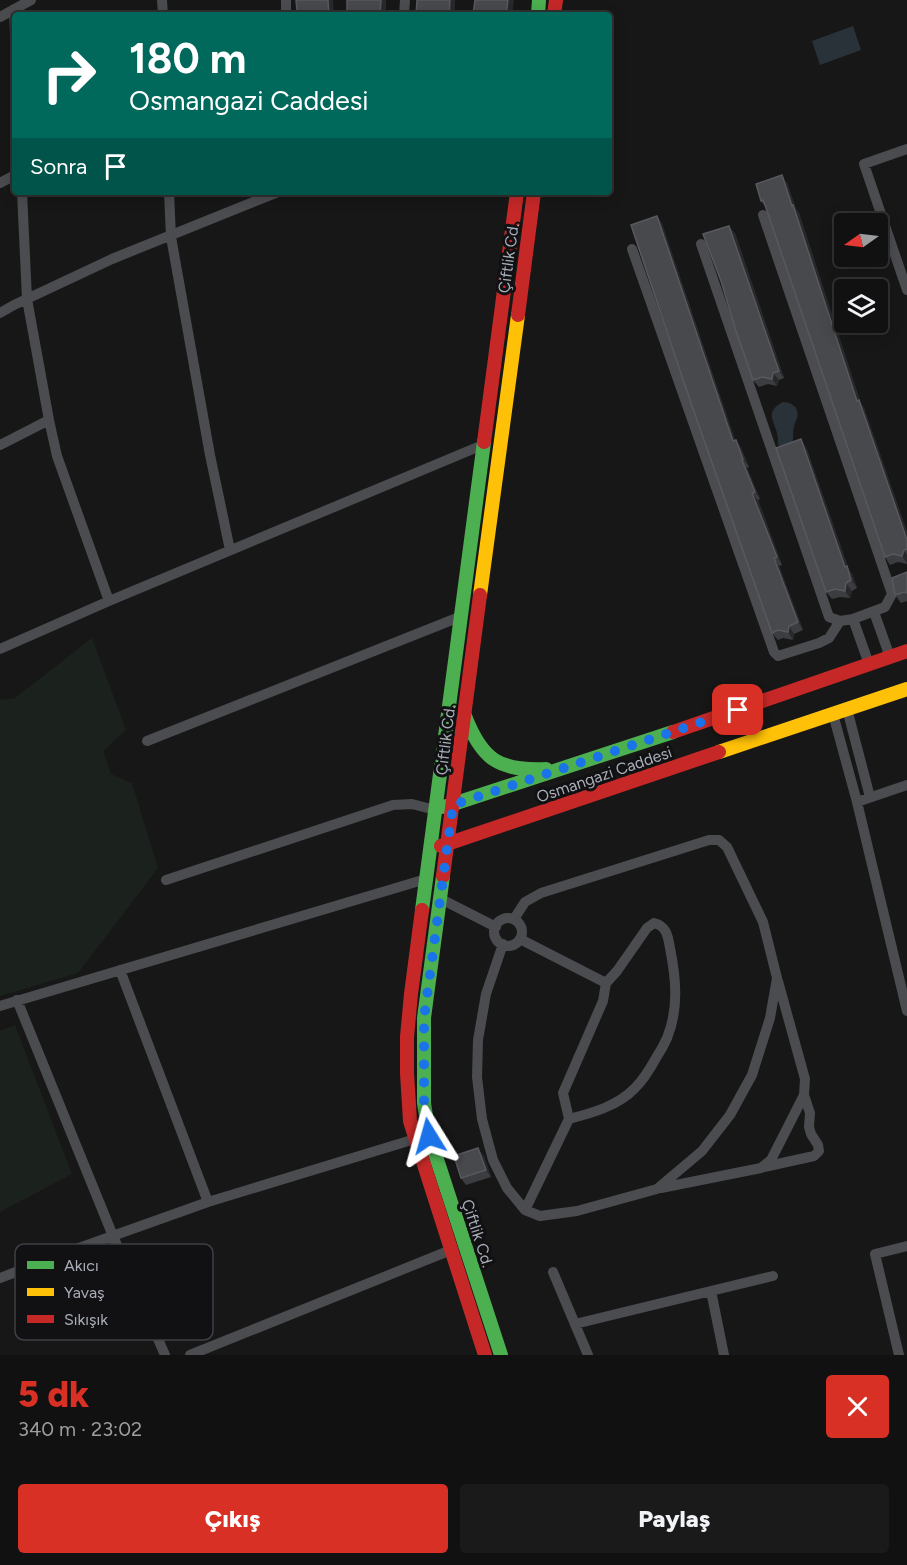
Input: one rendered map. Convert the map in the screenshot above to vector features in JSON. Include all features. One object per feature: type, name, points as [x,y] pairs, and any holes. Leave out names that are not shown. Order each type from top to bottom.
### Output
[{"type":"street","points":[[0,17],[30,0]]},
{"type":"street","points":[[907,149],[864,164],[907,290]]},
{"type":"street","points":[[22,195],[27,299],[49,420],[57,456],[109,601]]},
{"type":"street","points":[[169,195],[171,237],[210,455],[230,550]]},
{"type":"street","points":[[0,313],[112,259],[271,195]]},
{"type":"street","name":"Çiftlik Cd.","points":[[485,1355],[410,1121],[407,1037],[517,195]]},
{"type":"street","name":"Çiftlik Cd.","points":[[501,1355],[429,1136],[424,1073],[424,1018],[534,195]]},
{"type":"street","points":[[700,244],[830,617],[840,621],[854,619],[885,607],[892,594],[763,215]]},
{"type":"street","points":[[632,249],[774,652],[778,656],[819,643],[829,638],[840,621]]},
{"type":"street","points":[[0,445],[49,420]]},
{"type":"street","points":[[0,649],[485,444]]},
{"type":"street","points":[[874,612],[890,657]]},
{"type":"street","points":[[147,741],[462,616]]},
{"type":"street","points":[[854,619],[869,664]]},
{"type":"street","name":"Osmangazi Caddesi","points":[[435,810],[716,718],[907,651]]},
{"type":"street","name":"Osmangazi Caddesi","points":[[430,849],[907,689]]},
{"type":"street","points":[[847,709],[870,797]]},
{"type":"street","points":[[465,714],[474,740],[483,752],[496,762],[514,769],[564,768]]},
{"type":"street","points":[[833,714],[857,802],[907,1011]]},
{"type":"street","points":[[857,802],[907,785]]},
{"type":"street","points":[[166,880],[393,804],[412,804],[435,810]]},
{"type":"street","points":[[503,944],[486,994],[478,1040],[477,1077],[482,1119],[493,1160],[507,1188],[525,1210],[540,1216],[577,1211],[657,1189],[814,1156],[819,1151],[809,1127],[810,1113],[804,1095],[805,1079],[762,922],[727,847],[719,840],[709,840],[541,893],[525,902],[514,920]]},
{"type":"street","points":[[0,1006],[426,879]]},
{"type":"street","points":[[441,899],[496,927]]},
{"type":"street","points":[[506,918],[514,920],[521,926],[522,935],[513,945],[503,944],[495,936],[496,927],[506,918]]},
{"type":"street","points":[[525,1210],[569,1119],[563,1093],[603,1001],[606,983],[617,971],[646,928],[654,923],[661,925],[667,932],[675,974],[675,1007],[668,1038],[651,1067],[634,1089],[596,1112],[569,1119]]},
{"type":"street","points":[[520,939],[606,983]]},
{"type":"street","points":[[120,970],[208,1202]]},
{"type":"street","points":[[657,1189],[702,1151],[730,1115],[752,1075],[770,1018],[777,978]]},
{"type":"street","points":[[17,1000],[116,1244]]},
{"type":"street","points":[[761,1168],[771,1160],[804,1095]]},
{"type":"street","points":[[91,1244],[208,1202],[415,1139]]},
{"type":"street","points":[[899,1355],[875,1254],[907,1246]]},
{"type":"street","points":[[190,1355],[450,1250]]},
{"type":"street","points":[[0,1278],[15,1272]]},
{"type":"street","points":[[553,1272],[588,1355]]},
{"type":"street","points":[[575,1324],[773,1276]]},
{"type":"street","points":[[711,1291],[724,1355]]},
{"type":"street","points":[[158,1340],[165,1355]]},
{"type":"shaded area","points":[[853,26],[861,50],[820,65],[812,41]]},
{"type":"shaded area","points":[[783,402],[792,404],[797,411],[790,447],[780,447],[778,444],[772,415],[776,406]]},
{"type":"shaded area","points":[[92,638],[126,730],[103,751],[111,774],[132,783],[158,868],[78,973],[0,996],[0,700],[15,698]]},
{"type":"shaded area","points":[[15,1025],[72,1174],[0,1212],[0,1031]]},
{"type":"building","points":[[296,0],[328,0],[329,12],[294,11],[297,11]]},
{"type":"building","points":[[347,0],[381,0],[380,12],[347,12]]},
{"type":"building","points":[[417,0],[450,0],[449,12],[416,12]]},
{"type":"building","points":[[475,0],[508,0],[506,12],[473,12]]},
{"type":"building","points":[[782,175],[857,401],[859,400],[907,540],[907,549],[904,550],[902,556],[893,554],[885,557],[756,184]]},
{"type":"building","points":[[657,216],[733,441],[736,440],[755,492],[752,493],[777,557],[774,558],[798,622],[789,626],[788,632],[778,630],[772,633],[631,225]]},
{"type":"building","points":[[729,226],[779,371],[773,373],[772,379],[762,377],[753,380],[721,281],[703,234]]},
{"type":"building","points":[[801,439],[845,567],[847,566],[851,580],[846,583],[845,591],[835,589],[826,592],[776,448]]},
{"type":"building","points":[[907,572],[907,593],[895,595],[892,578]]},
{"type":"building","points":[[478,1148],[486,1170],[461,1178],[454,1156]]},
{"type":"traffic: fast","points":[[538,12],[539,0]]},
{"type":"traffic: fast","points":[[422,910],[484,442]]},
{"type":"traffic: fast","points":[[465,716],[478,743],[494,760],[516,768],[546,769]]},
{"type":"traffic: fast","points":[[444,807],[673,732]]},
{"type":"traffic: fast","points":[[443,876],[424,1018],[424,1103],[429,1135],[501,1355]]},
{"type":"traffic: slow","points":[[480,595],[518,315]]},
{"type":"traffic: slow","points":[[719,752],[907,689]]},
{"type":"traffic: jam","points":[[554,12],[556,0]]},
{"type":"traffic: jam","points":[[484,442],[517,195]]},
{"type":"traffic: jam","points":[[518,315],[534,195]]},
{"type":"traffic: jam","points":[[443,876],[480,595]]},
{"type":"traffic: jam","points":[[673,732],[907,651]]},
{"type":"traffic: jam","points":[[441,846],[719,752]]},
{"type":"traffic: jam","points":[[422,910],[407,1037],[410,1121],[485,1355]]},
{"type":"route","points":[[429,1136],[424,1103],[424,1018],[453,805],[738,710]]}]
